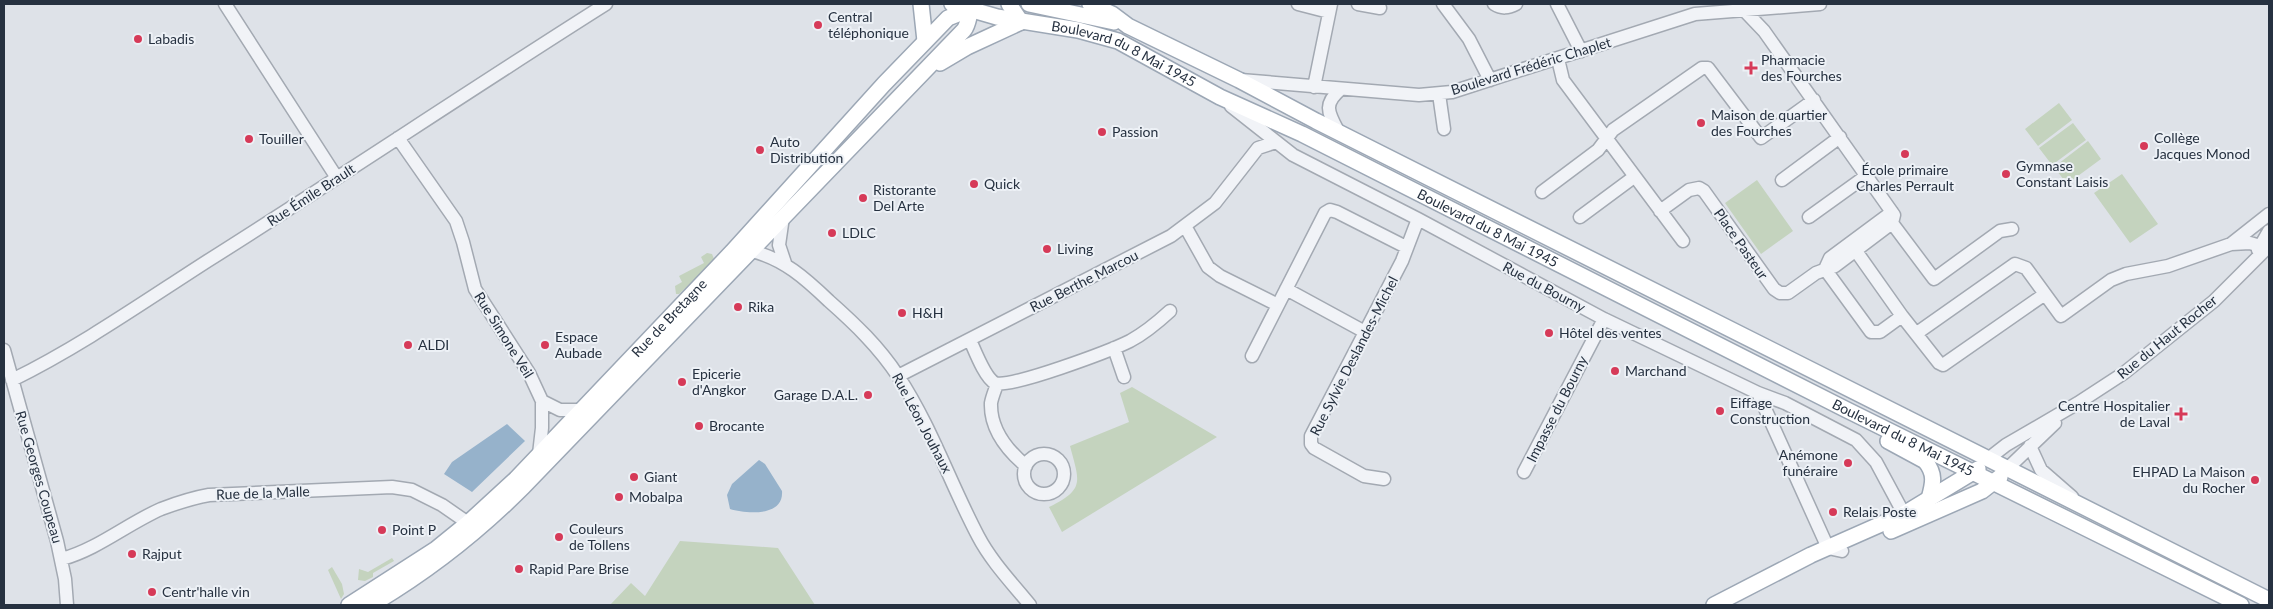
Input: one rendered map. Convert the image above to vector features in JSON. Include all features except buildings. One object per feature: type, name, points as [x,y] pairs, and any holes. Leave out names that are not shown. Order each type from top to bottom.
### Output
[{"type":"main road","points":[[921,4],[925,41]]},
{"type":"main road","name":"Boulevard du 8 Mai 1945","points":[[952,4],[975,6],[1021,22],[1078,30],[1118,41],[1220,97],[1302,134],[1844,409]]},
{"type":"main road","points":[[923,74],[967,47],[1021,22],[1008,4]]},
{"type":"main road","points":[[1029,4],[1128,26]]},
{"type":"main road","name":"Boulevard du 8 Mai 1945","points":[[1090,4],[1112,14],[1128,26],[1338,131],[1981,466],[2001,479],[2241,605]]},
{"type":"main road","name":"Rue de Bretagne","points":[[349,605],[422,559],[468,523],[539,454],[726,259],[925,41],[948,18],[975,6]]},
{"type":"main road","name":"Rue de Bretagne","points":[[371,605],[443,558],[488,521],[923,74],[967,26],[975,6]]},
{"type":"main road","points":[[1844,409],[1874,415],[1981,466]]},
{"type":"main road","points":[[1844,409],[1885,440],[1925,461],[1934,479],[1929,499]]},
{"type":"main road","points":[[1835,550],[1904,514],[1981,466]]},
{"type":"main road","points":[[1953,503],[1971,486],[1981,466]]},
{"type":"main road","points":[[1714,605],[1810,555],[1835,550],[1953,503],[2001,479],[2086,519],[2105,519]]},
{"type":"main road","name":"Boulevard du 8 Mai 1945","points":[[2001,479],[2089,510],[2269,600]]},
{"type":"street","points":[[225,4],[337,178]]},
{"type":"street","name":"Rue Émile Brault","points":[[12,380],[47,363],[606,4]]},
{"type":"street","points":[[1298,4],[1330,8],[1314,87]]},
{"type":"street","points":[[1358,4],[1380,8]]},
{"type":"street","points":[[1443,4],[1469,39],[1490,80]]},
{"type":"street","points":[[1494,4],[1499,8],[1508,8],[1516,4]]},
{"type":"street","points":[[1557,4],[1581,51]]},
{"type":"street","name":"Boulevard Frédéric Chaplet","points":[[1238,80],[1420,95],[1439,94],[1452,92],[1558,59],[1694,9],[1743,9],[1820,4]]},
{"type":"street","points":[[1764,31],[1767,8]]},
{"type":"street","points":[[1743,9],[1764,31],[1814,100],[1934,279],[2000,231],[2012,229]]},
{"type":"street","points":[[1558,59],[1563,80],[1683,241]]},
{"type":"street","points":[[1542,192],[1598,150],[1613,130],[1702,68],[1708,68],[1761,138],[1814,100]]},
{"type":"street","points":[[1338,131],[1330,115],[1328,105],[1331,98],[1341,89]]},
{"type":"street","points":[[1439,94],[1444,128]]},
{"type":"street","name":"Rue du Bourny","points":[[1220,97],[1293,155],[1418,219],[1604,319],[1758,393],[1785,403],[1856,440],[1876,462],[1904,514]]},
{"type":"street","name":"Rue Berthe Marcou","points":[[1249,159],[1255,136],[1254,124]]},
{"type":"street","points":[[1782,180],[1840,137]]},
{"type":"street","name":"Rue Simone Veil","points":[[398,138],[456,221],[475,289],[529,372],[542,401],[542,428],[539,454]]},
{"type":"street","name":"Rue Berthe Marcou","points":[[898,376],[1171,236],[1215,203],[1258,148],[1276,142]]},
{"type":"street","points":[[1809,217],[1866,176]]},
{"type":"street","points":[[1580,217],[1634,177]]},
{"type":"street","name":"Place Pasteur","points":[[1660,211],[1689,190],[1698,188],[1704,191],[1774,289],[1780,293],[1788,294],[1856,251],[1892,218]]},
{"type":"street","points":[[1252,356],[1325,213],[1330,210],[1337,212],[1406,247]]},
{"type":"street","points":[[2231,244],[2269,214]]},
{"type":"street","points":[[783,217],[779,245],[785,263]]},
{"type":"street","name":"Place Pasteur","points":[[1825,269],[1830,258],[1892,218]]},
{"type":"street","name":"Rue Sylvie Deslandes-Michel","points":[[1384,479],[1364,476],[1314,448],[1310,444],[1311,436],[1402,261],[1418,219]]},
{"type":"street","points":[[1917,333],[2015,264],[2026,268],[2061,316],[2111,280],[2126,274],[2168,266],[2231,244],[2267,240],[2255,225]]},
{"type":"street","points":[[1185,226],[1208,267],[1220,276],[1278,305]]},
{"type":"street","name":"Rue du Haut Rocher","points":[[1981,466],[2006,444],[2078,403],[2124,373],[2177,332],[2214,301],[2251,264],[2267,240]]},
{"type":"street","name":"Rue Léon Jouhaux","points":[[751,251],[765,254],[785,263],[868,336],[898,376],[929,431],[978,536],[992,558],[1030,605]]},
{"type":"street","points":[[1856,251],[1902,316],[1939,363],[1943,365],[2045,294]]},
{"type":"street","points":[[1825,269],[1871,332],[1880,332],[1902,316]]},
{"type":"street","points":[[1286,290],[1365,332]]},
{"type":"street","points":[[970,340],[990,380],[997,384],[1013,382],[1072,364],[1114,348],[1152,327],[1170,311]]},
{"type":"street","name":"Impasse du Bourny","points":[[1524,472],[1604,319]]},
{"type":"street","points":[[1114,348],[1124,377]]},
{"type":"street","name":"Rue Georges Coupeau","points":[[4,350],[62,559],[67,605]]},
{"type":"street","points":[[997,384],[991,403],[1000,439],[1011,453],[1026,466]]},
{"type":"street","points":[[1758,393],[1835,550]]},
{"type":"street","points":[[542,401],[560,410],[581,410]]},
{"type":"street","name":"Rue du Haut Rocher","points":[[2001,479],[2030,446],[2078,403]]},
{"type":"street","points":[[2030,446],[2041,470],[2089,510]]},
{"type":"street","name":"Rue de la Malle","points":[[62,559],[101,543],[160,510],[184,500],[209,495],[392,487],[412,490],[442,505],[468,523]]},
{"type":"green space","points":[[2059,103],[2072,120],[2038,146],[2025,129]]},
{"type":"green space","points":[[2073,123],[2086,140],[2052,165],[2039,148]]},
{"type":"green space","points":[[2088,141],[2101,159],[2067,184],[2054,167]]},
{"type":"green space","points":[[2122,174],[2158,224],[2130,243],[2094,193]]},
{"type":"green space","points":[[1757,180],[1793,231],[1761,254],[1725,203]]},
{"type":"green space","points":[[707,253],[712,254],[714,259],[708,267],[679,294],[676,294],[675,286],[682,282],[679,276],[704,263],[701,257]]},
{"type":"green space","points":[[1132,387],[1217,437],[1062,532],[1049,507],[1069,495],[1077,483],[1076,468],[1070,446],[1129,422],[1120,393]]},
{"type":"green space","points":[[680,541],[778,548],[815,605],[610,605],[631,583],[645,596]]},
{"type":"green space","points":[[392,558],[394,561],[373,573],[373,577],[365,581],[358,580],[359,569],[368,572]]},
{"type":"green space","points":[[332,567],[342,584],[344,594],[341,599],[328,570]]},
{"type":"water","points":[[507,424],[525,441],[472,492],[444,474],[452,462]]},
{"type":"water","points":[[759,460],[765,464],[782,491],[781,499],[777,505],[763,512],[745,512],[730,509],[727,495],[732,484]]},
{"type":"place","name":"Central téléphonique","points":[[818,25]]},
{"type":"place","name":"Labadis","points":[[138,39]]},
{"type":"place","name":"Pharmacie des Fourches","points":[[1751,68]]},
{"type":"place","name":"Maison de quartier des Fourches","points":[[1701,123]]},
{"type":"place","name":"Passion","points":[[1102,132]]},
{"type":"place","name":"Touiller","points":[[249,139]]},
{"type":"place","name":"Collège Jacques Monod","points":[[2144,146]]},
{"type":"place","name":"Auto Distribution","points":[[760,150]]},
{"type":"place","name":"École primaire Charles Perrault","points":[[1905,154]]},
{"type":"place","name":"Gymnase Constant Laisis","points":[[2006,174]]},
{"type":"place","name":"Quick","points":[[974,184]]},
{"type":"place","name":"Ristorante Del Arte","points":[[863,198]]},
{"type":"place","name":"LDLC","points":[[832,233]]},
{"type":"place","name":"Living","points":[[1047,249]]},
{"type":"place","name":"Rika","points":[[738,307]]},
{"type":"place","name":"H&H","points":[[902,313]]},
{"type":"place","name":"Hôtel des ventes","points":[[1549,333]]},
{"type":"place","name":"ALDI","points":[[408,345]]},
{"type":"place","name":"Espace Aubade","points":[[545,345]]},
{"type":"place","name":"Marchand","points":[[1615,371]]},
{"type":"place","name":"Epicerie d'Angkor","points":[[682,382]]},
{"type":"place","name":"Garage D.A.L.","points":[[868,395]]},
{"type":"place","name":"Eiffage Construction","points":[[1720,411]]},
{"type":"place","name":"Centre Hospitalier de Laval","points":[[2181,414]]},
{"type":"place","name":"Brocante","points":[[699,426]]},
{"type":"place","name":"Anémone funéraire","points":[[1848,463]]},
{"type":"place","name":"Giant","points":[[634,477]]},
{"type":"place","name":"EHPAD La Maison du Rocher","points":[[2255,480]]},
{"type":"place","name":"Mobalpa","points":[[619,497]]},
{"type":"place","name":"Relais Poste","points":[[1833,512]]},
{"type":"place","name":"Point P","points":[[382,530]]},
{"type":"place","name":"Couleurs de Tollens","points":[[559,537]]},
{"type":"place","name":"Rajput","points":[[132,554]]},
{"type":"place","name":"Rapid Pare Brise","points":[[519,569]]},
{"type":"place","name":"Centr'halle vin","points":[[152,592]]}]
